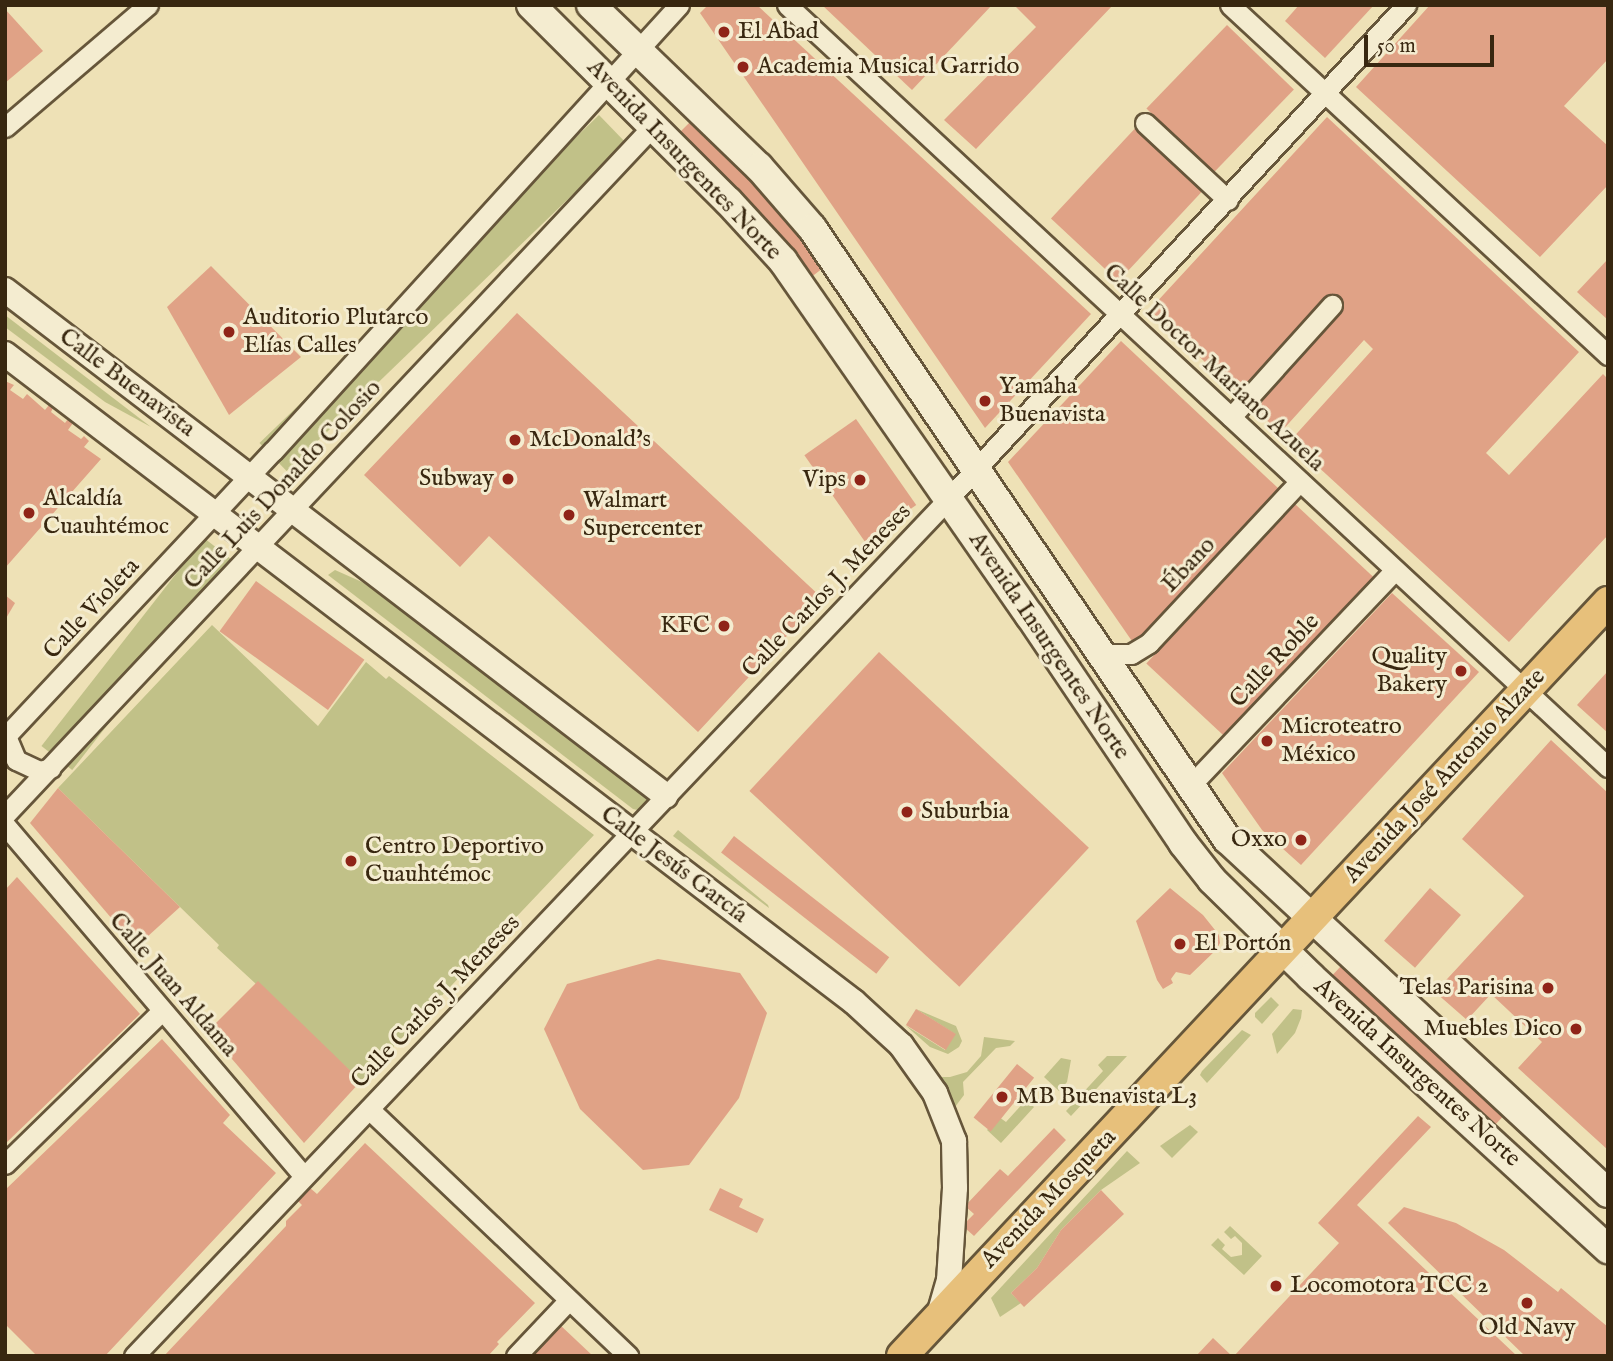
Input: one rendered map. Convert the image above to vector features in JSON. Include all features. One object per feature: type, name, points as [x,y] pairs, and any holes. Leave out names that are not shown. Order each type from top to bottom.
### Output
[{"type":"main road","name":"Avenida Insurgentes Norte","points":[[531,5],[750,223],[783,261],[1183,843],[1212,880],[1284,950],[1608,1249]]},
{"type":"main road","name":"Avenida Insurgentes Norte","points":[[591,5],[752,160],[795,206],[830,252],[1189,787],[1236,849],[1608,1193]]},
{"type":"main road","name":"Avenida José Antonio Alzate","points":[[1284,950],[1608,602]]},
{"type":"main road","name":"Avenida Mosqueta","points":[[902,1356],[1284,950]]},
{"type":"street","points":[[5,127],[148,5]]},
{"type":"street","name":"Calle Luis Donaldo Colosio","points":[[215,514],[679,5]]},
{"type":"street","name":"Calle Doctor Mariano Azuela","points":[[787,5],[1608,767]]},
{"type":"street","points":[[1230,5],[1608,355]]},
{"type":"street","name":"Calle Carlos J. Meneses","points":[[134,1356],[948,499],[1327,94],[1406,5]]},
{"type":"street","points":[[1145,123],[1228,200]]},
{"type":"street","name":"Calle Luis Donaldo Colosio","points":[[5,815],[653,126]]},
{"type":"street","name":"Calle Buenavista","points":[[5,290],[249,476]]},
{"type":"street","points":[[1231,417],[1332,305]]},
{"type":"street","name":"Calle Buenavista","points":[[5,354],[215,514]]},
{"type":"street","name":"Calle Jesús García","points":[[249,476],[666,796]]},
{"type":"street","name":"Ébano","points":[[1100,654],[1131,654],[1149,643],[1300,481]]},
{"type":"street","name":"Calle Jesús García","points":[[215,514],[854,1002],[901,1045],[927,1082],[952,1133],[956,1153],[949,1280],[938,1317]]},
{"type":"street","name":"Calle Violeta","points":[[6,736],[215,514]]},
{"type":"street","name":"Calle Roble","points":[[1189,787],[1395,570]]},
{"type":"street","points":[[6,736],[16,760],[40,771],[51,768]]},
{"type":"street","name":"Calle Juan Aldama","points":[[5,825],[304,1176]]},
{"type":"street","points":[[5,1164],[162,1011]]},
{"type":"street","points":[[369,1109],[628,1356]]},
{"type":"street","points":[[516,1356],[569,1300]]},
{"type":"green space","points":[[599,115],[626,143],[287,471],[259,443]]},
{"type":"green space","points":[[5,315],[151,427],[105,402],[5,327]]},
{"type":"green space","points":[[204,538],[235,562],[72,770],[41,746]]},
{"type":"green space","points":[[335,570],[362,582],[419,620],[651,798],[642,811],[633,809],[328,575]]},
{"type":"green space","name":"Centro Deportivo Cuauhtémoc","points":[[212,625],[318,726],[366,662],[386,679],[389,676],[594,835],[361,1081],[217,948],[219,945],[58,788]]},
{"type":"green space","points":[[678,830],[768,905],[769,908],[673,836]]},
{"type":"green space","points":[[1271,997],[1279,1005],[1262,1024],[1255,1017],[1255,1013]]},
{"type":"green space","points":[[916,1009],[956,1026],[962,1041],[959,1047],[948,1054],[930,1047],[905,1025],[945,1050],[955,1034]]},
{"type":"green space","points":[[1293,1009],[1302,1010],[1301,1018],[1295,1033],[1277,1054],[1272,1034]]},
{"type":"green space","points":[[1242,1030],[1251,1035],[1207,1083],[1200,1075],[1202,1071]]},
{"type":"green space","points":[[984,1037],[1015,1041],[1010,1046],[996,1048],[963,1082],[964,1095],[952,1111],[940,1077],[967,1072],[981,1056]]},
{"type":"green space","points":[[1107,1056],[1127,1056],[1071,1116],[1066,1111],[1103,1071],[1098,1065]]},
{"type":"green space","points":[[1061,1058],[1071,1060],[1067,1082],[1059,1091],[1044,1077]]},
{"type":"green space","points":[[1026,1100],[1034,1107],[1001,1143],[987,1130],[999,1117],[1006,1122]]},
{"type":"green space","points":[[1190,1125],[1198,1132],[1172,1158],[1160,1146]]},
{"type":"green space","points":[[1127,1151],[1140,1163],[1101,1190],[1061,1230],[1037,1268],[1011,1293],[1021,1303],[1000,1317],[991,1298]]},
{"type":"green space","points":[[1230,1226],[1262,1256],[1244,1275],[1211,1245],[1218,1238],[1225,1245],[1222,1249],[1231,1257],[1242,1255],[1242,1243],[1235,1236],[1231,1239],[1224,1232]]},
{"type":"building","points":[[708,5],[757,5],[1091,314],[985,428],[700,13]]},
{"type":"building","points":[[822,5],[992,5],[912,90]]},
{"type":"building","points":[[1014,5],[1113,5],[976,149],[944,120],[1036,27]]},
{"type":"building","points":[[1299,5],[1374,5],[1325,58],[1285,21]]},
{"type":"building","points":[[1430,5],[1608,5],[1608,59],[1564,106],[1608,146],[1608,185],[1540,257],[1356,87]]},
{"type":"building","points":[[5,9],[43,51],[5,83]]},
{"type":"building","points":[[1227,25],[1294,90],[1213,173],[1146,108]]},
{"type":"building","points":[[1327,117],[1579,352],[1486,453],[1509,475],[1603,374],[1608,379],[1608,535],[1509,642],[1290,441],[1373,349],[1364,340],[1280,433],[1253,407],[1341,311],[1328,300],[1240,395],[1153,313],[1153,306]]},
{"type":"building","points":[[691,121],[783,214],[823,268],[810,278],[771,226],[679,133]]},
{"type":"building","points":[[1141,122],[1208,185],[1118,281],[1051,219]]},
{"type":"building","points":[[1608,259],[1608,320],[1577,292]]},
{"type":"building","name":"Auditorio Plutarco Elías Calles","points":[[211,266],[301,357],[229,415],[167,307]]},
{"type":"building","name":"Walmart Supercenter","points":[[517,313],[822,598],[698,732],[489,536],[460,567],[364,475]]},
{"type":"building","points":[[1121,341],[1279,489],[1134,644],[1008,462]]},
{"type":"building","name":"Alcaldía Cuauhtémoc","points":[[5,381],[14,385],[10,390],[23,399],[27,394],[45,410],[49,405],[53,408],[51,412],[65,423],[68,419],[73,423],[68,430],[81,439],[84,436],[89,441],[84,447],[101,459],[5,568]]},
{"type":"building","name":"Vips","points":[[856,419],[916,505],[865,541],[804,455]]},
{"type":"building","points":[[1295,504],[1375,578],[1226,738],[1146,663]]},
{"type":"building","points":[[256,581],[364,660],[328,710],[220,631]]},
{"type":"building","points":[[1392,593],[1479,672],[1301,865],[1262,830],[1222,773]]},
{"type":"building","name":"Alcaldía Cuauhtémoc","points":[[5,595],[15,603],[5,620]]},
{"type":"building","points":[[879,652],[1089,848],[959,987],[749,791]]},
{"type":"building","points":[[1608,671],[1608,733],[1577,705]]},
{"type":"building","points":[[1551,740],[1608,793],[1608,1150],[1518,1068],[1542,1042],[1491,994],[1467,1020],[1435,992],[1524,896],[1462,839]]},
{"type":"building","points":[[58,788],[180,907],[136,947],[30,823]]},
{"type":"building","points":[[734,836],[889,957],[876,974],[721,853]]},
{"type":"building","points":[[17,877],[140,1014],[5,1144],[5,890]]},
{"type":"building","points":[[1170,888],[1203,915],[1219,935],[1220,943],[1190,975],[1176,972],[1171,979],[1173,983],[1163,989],[1157,980],[1136,921]]},
{"type":"building","points":[[1430,888],[1461,915],[1415,968],[1384,941]]},
{"type":"building","points":[[658,959],[740,973],[767,1013],[739,1098],[689,1165],[643,1170],[580,1109],[544,1029],[567,984]]},
{"type":"building","points":[[1341,966],[1503,1117],[1490,1130],[1329,979]]},
{"type":"building","points":[[258,981],[361,1081],[304,1143],[208,1031]]},
{"type":"building","points":[[916,1009],[956,1034],[946,1050],[906,1025]]},
{"type":"building","points":[[162,1039],[230,1115],[223,1123],[276,1173],[105,1356],[37,1356],[5,1324],[5,1190]]},
{"type":"building","name":"MB Buenavista L3","points":[[1017,1064],[1034,1078],[991,1131],[974,1118]]},
{"type":"building","points":[[1418,1116],[1431,1127],[1357,1205],[1517,1356],[1234,1356],[1339,1243],[1318,1223]]},
{"type":"building","points":[[1054,1128],[1066,1140],[974,1236],[965,1228],[965,1223],[974,1214],[965,1206],[1000,1169],[1008,1176]]},
{"type":"building","points":[[365,1143],[535,1303],[497,1342],[499,1344],[488,1356],[164,1356],[286,1226],[286,1221],[302,1205],[290,1193],[302,1181],[317,1194]]},
{"type":"building","points":[[720,1188],[743,1199],[739,1207],[764,1219],[757,1233],[709,1210]]},
{"type":"building","points":[[1101,1190],[1124,1214],[1024,1307],[1011,1293],[1037,1268],[1061,1230]]},
{"type":"building","points":[[1404,1207],[1456,1223],[1504,1250],[1558,1292],[1561,1288],[1608,1327],[1608,1356],[1525,1356],[1388,1223]]},
{"type":"building","points":[[559,1324],[593,1356],[529,1356]]},
{"type":"building","points":[[1213,1338],[1232,1356],[1196,1356]]},
{"type":"place","name":"El Abad","points":[[724,32]]},
{"type":"place","name":"Academia Musical Garrido","points":[[743,67]]},
{"type":"place","name":"Auditorio Plutarco Elías Calles","points":[[229,332]]},
{"type":"place","name":"Yamaha Buenavista","points":[[985,401]]},
{"type":"place","name":"McDonald's","points":[[515,440]]},
{"type":"place","name":"Subway","points":[[508,479]]},
{"type":"place","name":"Vips","points":[[860,480]]},
{"type":"place","name":"Alcaldía Cuauhtémoc","points":[[29,513]]},
{"type":"place","name":"Walmart Supercenter","points":[[569,515]]},
{"type":"place","name":"KFC","points":[[724,626]]},
{"type":"place","name":"Quality Bakery","points":[[1461,671]]},
{"type":"place","name":"Microteatro México","points":[[1267,741]]},
{"type":"place","name":"Suburbia","points":[[907,812]]},
{"type":"place","name":"Oxxo","points":[[1301,840]]},
{"type":"place","name":"Centro Deportivo Cuauhtémoc","points":[[351,861]]},
{"type":"place","name":"El Portón","points":[[1180,944]]},
{"type":"place","name":"Telas Parisina","points":[[1548,988]]},
{"type":"place","name":"Muebles Dico","points":[[1576,1029]]},
{"type":"place","name":"MB Buenavista L3","points":[[1002,1097]]},
{"type":"place","name":"Locomotora TCC 2","points":[[1276,1286]]},
{"type":"place","name":"Old Navy","points":[[1527,1303]]}]
